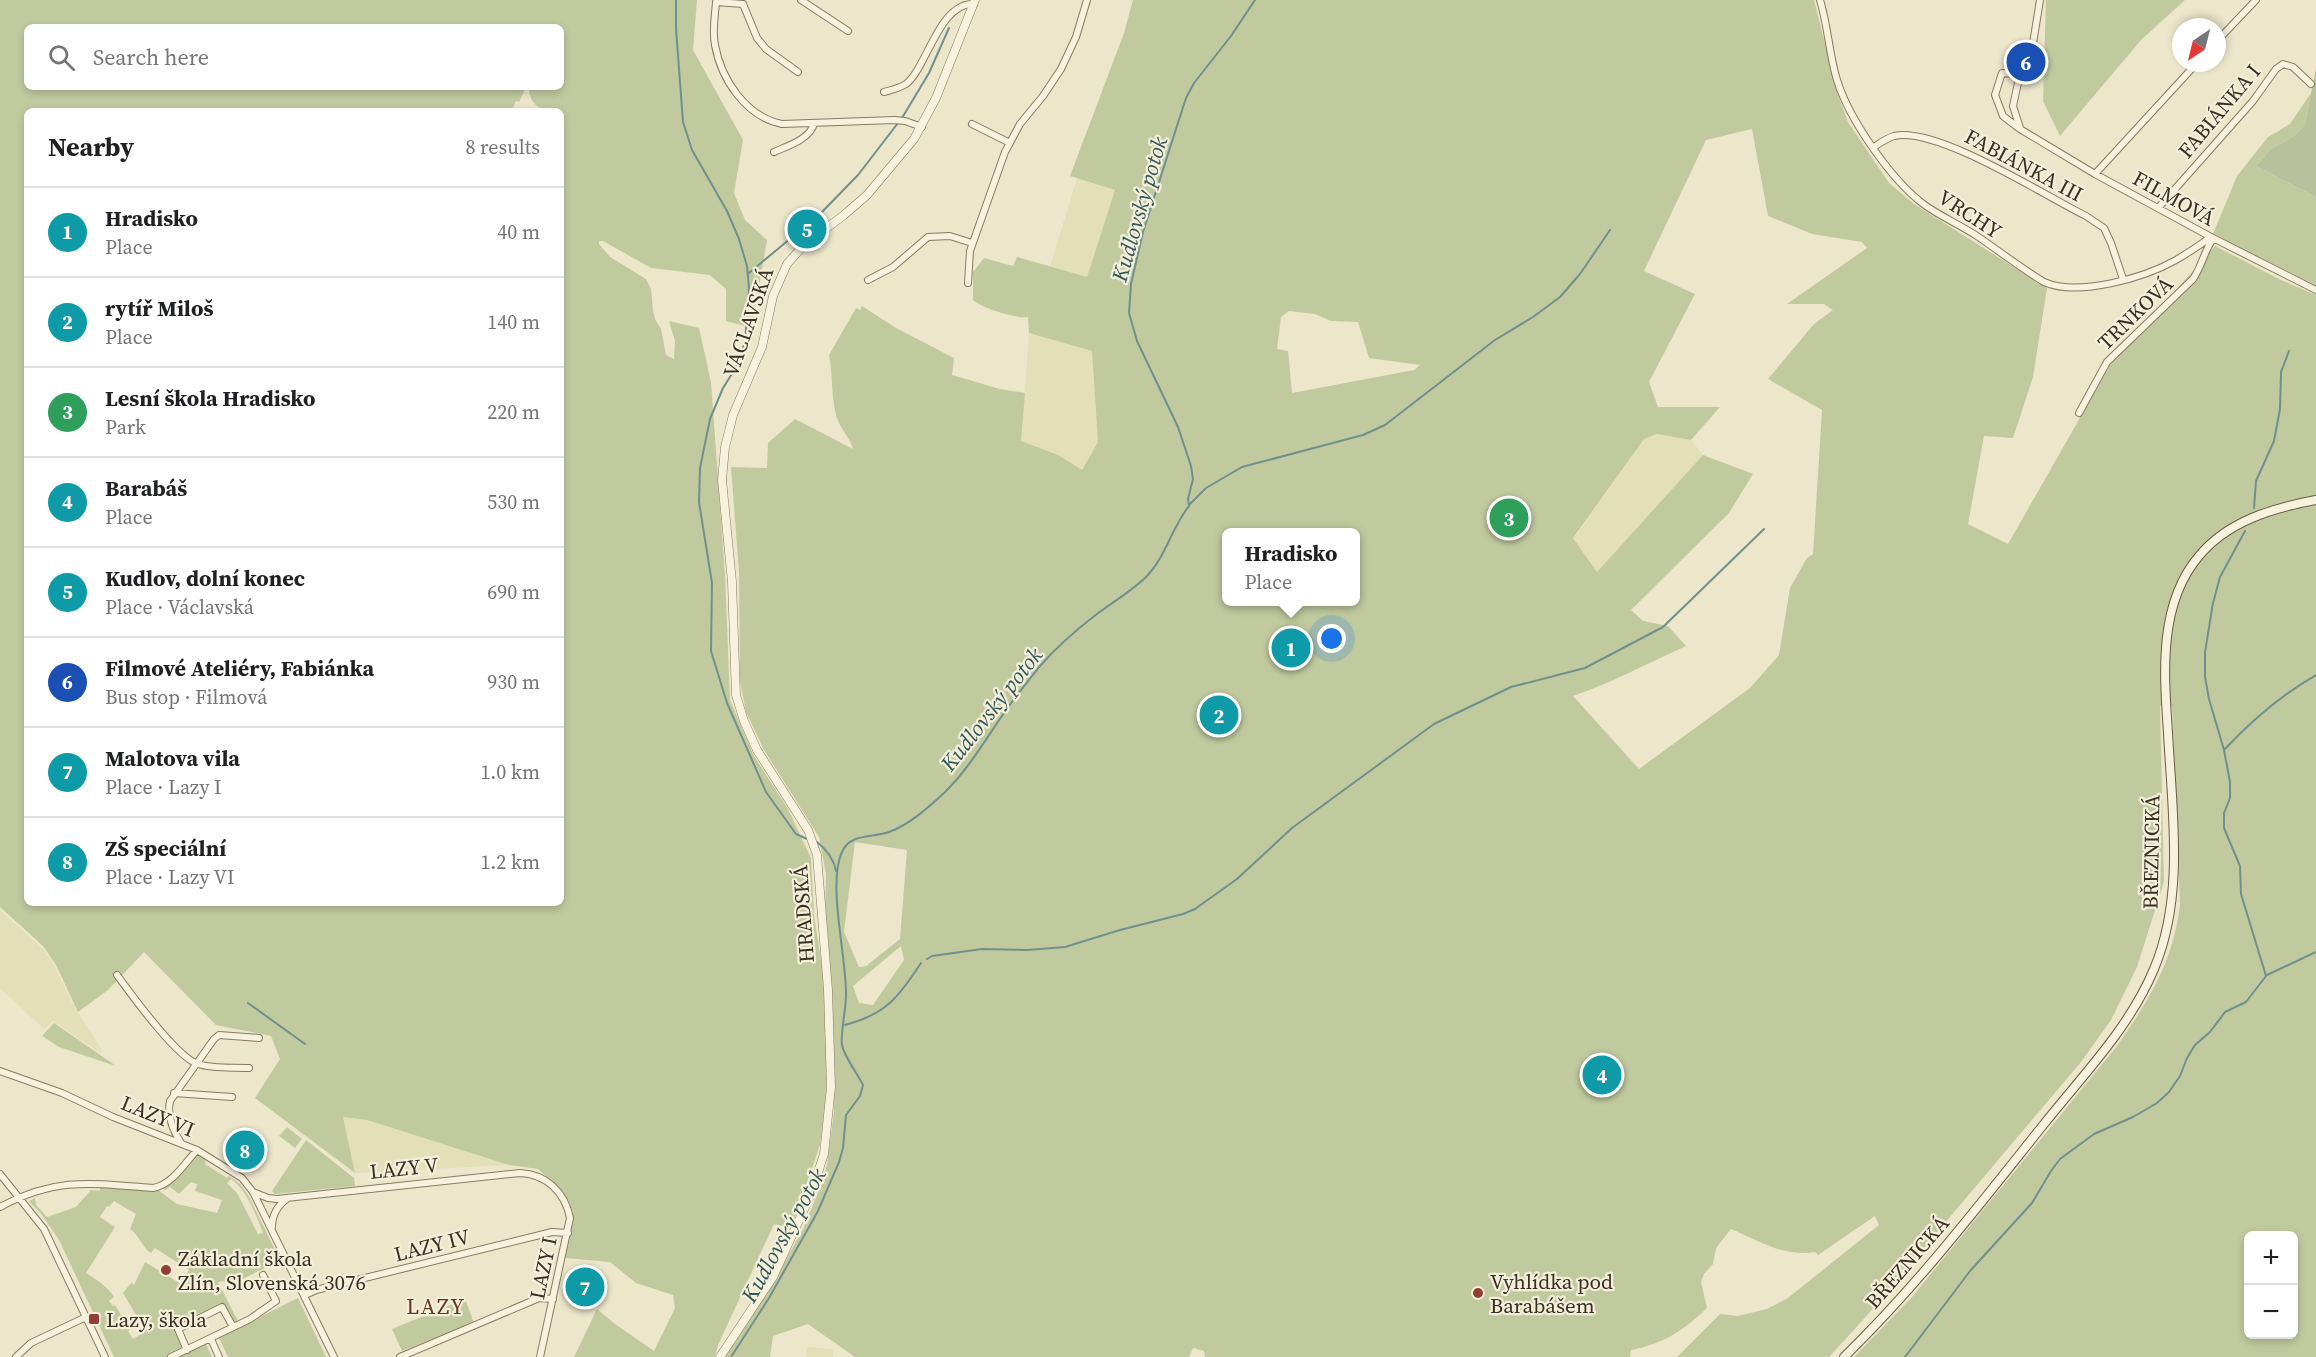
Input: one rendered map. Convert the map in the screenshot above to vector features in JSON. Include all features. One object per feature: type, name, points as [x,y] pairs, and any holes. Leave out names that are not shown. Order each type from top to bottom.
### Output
[{"type":"main road","name":"BŘEZNICKÁ","points":[[1845,1357],[1902,1298],[1943,1249],[2108,1045],[2144,991],[2164,939],[2172,893],[2166,665],[2168,627],[2174,601],[2197,558],[2229,529],[2263,513],[2316,500]]},
{"type":"street","points":[[801,0],[848,32]]},
{"type":"street","points":[[968,283],[970,251],[990,189],[1020,124],[1061,69],[1076,37],[1088,0]]},
{"type":"street","name":"VRCHY","points":[[1820,0],[1837,80],[1856,120],[1906,189],[1922,203],[1974,234],[2044,282],[2055,287],[2074,289],[2096,287],[2143,274],[2174,261],[2212,238]]},
{"type":"street","points":[[2020,129],[2013,106],[2018,83],[2030,62],[2040,0]]},
{"type":"street","points":[[2226,32],[2256,0]]},
{"type":"street","points":[[798,72],[766,49],[757,38],[744,2],[716,2],[715,44],[724,74],[747,105],[764,118],[782,124],[894,120],[922,127]]},
{"type":"street","name":"VÁCLAVSKÁ","points":[[885,92],[907,83],[949,17],[963,6],[974,2]]},
{"type":"street","name":"VÁCLAVSKÁ","points":[[723,463],[733,415],[762,347],[773,296],[787,264],[804,245],[867,195],[898,161],[922,127],[936,98],[974,2]]},
{"type":"street","name":"FABIÁNKA I","points":[[2159,207],[2253,102],[2276,69],[2283,64],[2293,67],[2312,84]]},
{"type":"street","points":[[2095,174],[2189,72]]},
{"type":"street","name":"FILMOVÁ","points":[[2024,75],[2002,73],[1995,95],[2003,116],[2020,129],[2095,174],[2212,238],[2316,291]]},
{"type":"street","points":[[774,152],[810,133],[814,123]]},
{"type":"street","points":[[972,124],[1010,142]]},
{"type":"street","name":"FABIÁNKA III","points":[[1874,147],[1893,136],[1903,135],[1950,145],[1972,155],[2104,228],[2123,279]]},
{"type":"street","points":[[868,280],[893,267],[928,237],[950,236],[972,243]]},
{"type":"street","name":"TRNKOVÁ","points":[[2079,413],[2107,362],[2193,279],[2201,267],[2212,238]]},
{"type":"street","name":"HRADSKÁ","points":[[720,1357],[773,1277],[811,1194],[824,1154],[831,1087],[828,990],[818,855],[807,830],[757,750],[744,721],[736,695],[732,582],[722,480],[723,463]]},
{"type":"street","points":[[117,975],[139,1005],[174,1045],[197,1064],[249,1068]]},
{"type":"street","points":[[182,1143],[174,1130],[169,1110],[174,1093],[218,1036],[259,1038]]},
{"type":"street","name":"LAZY VI","points":[[0,1071],[62,1093],[113,1117],[182,1143],[242,1178],[254,1192],[334,1357]]},
{"type":"street","points":[[174,1093],[232,1097]]},
{"type":"street","points":[[0,1207],[20,1197],[53,1186],[76,1183],[155,1188],[167,1183],[197,1150]]},
{"type":"street","name":"LAZY V","points":[[254,1192],[268,1198],[289,1197],[520,1173],[538,1176],[555,1188]]},
{"type":"street","points":[[0,1174],[44,1229],[105,1357]]},
{"type":"street","name":"LAZY I","points":[[540,1357],[568,1233],[568,1209],[555,1188]]},
{"type":"street","points":[[273,1230],[273,1219],[277,1209],[289,1197]]},
{"type":"street","name":"LAZY IV","points":[[305,1295],[316,1290],[552,1233],[568,1233]]},
{"type":"street","points":[[171,1357],[261,1313],[276,1301],[263,1275]]},
{"type":"street","points":[[400,1357],[539,1298],[553,1299]]},
{"type":"street","points":[[187,1350],[178,1329],[222,1307],[233,1327]]},
{"type":"street","points":[[16,1357],[31,1343],[86,1317]]},
{"type":"street","points":[[211,1339],[219,1357]]},
{"type":"shaded area","points":[[1077,178],[1115,190],[1087,277],[1050,267]]},
{"type":"shaded area","points":[[1029,333],[1092,351],[1098,442],[1082,470],[1058,455],[1021,442]]},
{"type":"shaded area","points":[[1657,434],[1691,440],[1703,455],[1597,572],[1573,539],[1644,439]]},
{"type":"shaded area","points":[[0,910],[42,948],[54,965],[72,1003],[102,1050],[100,1053],[53,1021],[44,1029],[0,988]]},
{"type":"shaded area","points":[[343,1117],[367,1120],[509,1165],[355,1173]]},
{"type":"shaded area","points":[[807,1347],[833,1349],[833,1357],[806,1357]]},
{"type":"green space","points":[[0,0],[697,0],[693,50],[743,140],[734,193],[745,220],[767,240],[752,328],[726,321],[726,289],[710,275],[651,268],[603,241],[599,241],[599,244],[610,257],[646,279],[651,289],[655,319],[661,329],[666,355],[674,359],[675,341],[669,321],[699,328],[711,382],[725,575],[730,700],[754,756],[788,809],[811,858],[814,915],[826,993],[828,1052],[825,1108],[820,1145],[791,1229],[774,1224],[718,1345],[715,1357],[574,1357],[597,1309],[654,1351],[675,1308],[673,1295],[636,1283],[610,1262],[565,1258],[573,1212],[561,1190],[538,1169],[509,1165],[367,1120],[343,1117],[355,1173],[255,1098],[280,1059],[271,1036],[216,1025],[144,952],[108,990],[78,1012],[56,965],[43,946],[0,907]]},
{"type":"green space","points":[[1133,0],[1814,0],[1838,95],[1848,122],[1889,183],[1914,204],[2047,288],[2033,377],[2013,438],[1984,436],[1968,524],[2008,544],[2110,365],[2215,246],[2316,295],[2316,1357],[1854,1357],[1912,1297],[2117,1046],[2158,980],[2172,945],[2180,905],[2172,707],[2160,706],[2164,882],[2137,967],[2111,1020],[2081,1062],[1863,1320],[1829,1357],[1677,1357],[1720,1314],[1737,1316],[1767,1309],[1788,1298],[1879,1225],[1875,1216],[1818,1255],[1815,1252],[1782,1250],[1731,1229],[1716,1248],[1713,1264],[1704,1274],[1701,1282],[1707,1308],[1690,1323],[1664,1340],[1631,1350],[1630,1357],[1205,1357],[1204,1351],[1193,1348],[1189,1357],[855,1357],[808,1324],[773,1336],[770,1357],[724,1357],[729,1346],[767,1293],[803,1229],[827,1165],[834,1112],[834,1054],[825,912],[826,874],[819,837],[764,750],[746,712],[740,681],[739,572],[731,467],[767,468],[768,443],[795,419],[853,449],[836,415],[829,355],[856,308],[860,310],[862,306],[896,328],[954,358],[952,375],[1000,389],[1025,393],[1021,441],[1058,455],[1082,470],[1098,442],[1092,351],[1029,333],[1028,317],[1008,315],[977,303],[973,300],[973,272],[984,258],[1013,266],[1017,257],[1087,277],[1115,190],[1070,176],[1124,33]],"holes":[[[1752,129],[1768,216],[1812,234],[1862,242],[1867,248],[1787,304],[1824,304],[1833,310],[1814,324],[1768,379],[1822,410],[1813,554],[1807,558],[1790,588],[1779,655],[1750,688],[1639,769],[1573,696],[1616,679],[1686,646],[1668,626],[1643,621],[1631,610],[1729,513],[1753,474],[1703,455],[1597,572],[1573,538],[1644,439],[1657,434],[1691,440],[1720,407],[1658,407],[1649,382],[1695,294],[1644,271],[1706,140]],[[1289,311],[1315,314],[1331,321],[1358,322],[1369,358],[1420,365],[1414,370],[1292,393],[1288,351],[1277,349],[1281,317]],[[855,842],[907,850],[900,939],[866,966],[859,967],[844,932]],[[901,946],[904,960],[873,1005],[859,1003],[853,986]]]},
{"type":"green space","points":[[2046,0],[2185,0],[2141,40],[2060,136],[2043,101]]},
{"type":"green space","points":[[2316,68],[2316,197],[2256,166],[2271,149],[2296,135],[2305,124]]},
{"type":"green space","points":[[2311,93],[2305,124],[2296,135],[2271,149],[2256,166],[2316,197],[2316,285],[2213,234],[2237,176],[2268,137],[2290,124]]},
{"type":"green space","points":[[54,1023],[116,1066],[59,1047],[42,1036]]},
{"type":"green space","points":[[287,1127],[302,1139],[295,1148],[279,1136]]},
{"type":"green space","points":[[306,1140],[354,1178],[355,1186],[275,1194],[272,1191]]},
{"type":"green space","name":"Základní škola Zlín, Slovenská 3076","points":[[200,1155],[206,1159],[205,1164],[240,1184],[248,1195],[280,1260],[243,1279],[218,1282],[239,1323],[234,1323],[226,1307],[218,1306],[178,1326],[186,1347],[206,1344],[212,1357],[114,1357],[59,1240],[29,1201],[35,1198],[36,1205],[47,1217],[76,1207],[91,1190],[100,1191],[100,1186],[158,1190],[177,1204],[217,1213],[222,1200],[195,1191],[197,1184],[191,1182],[179,1194],[170,1187],[165,1190],[163,1188],[170,1184],[194,1157]],"holes":[[[231,1179],[246,1196],[263,1233],[258,1234],[237,1193],[227,1183]],[[114,1201],[136,1214],[130,1229],[151,1253],[155,1248],[189,1270],[181,1284],[145,1262],[134,1285],[131,1283],[123,1293],[144,1328],[139,1331],[141,1334],[133,1339],[128,1331],[130,1329],[115,1305],[113,1306],[109,1301],[114,1297],[102,1284],[86,1273],[115,1227],[100,1217],[107,1206],[109,1207]]]},
{"type":"green space","points":[[298,1298],[326,1357],[228,1357],[219,1338],[221,1336]]},
{"type":"green space","points":[[465,1299],[474,1323],[402,1351],[392,1329]]},
{"type":"waterway","points":[[676,0],[683,122],[692,150],[727,211],[739,239],[747,266],[749,288],[745,342],[735,369],[723,388],[710,419],[700,468],[699,502],[712,583],[711,651],[727,703],[766,792],[796,834],[807,839]]},
{"type":"waterway","name":"Kudlovský potok","points":[[731,1357],[769,1298],[818,1211],[839,1162],[843,1148],[846,1115],[860,1096],[863,1085],[845,1054],[842,1041],[846,980],[836,883],[842,852],[850,842],[856,839],[889,832],[904,825],[944,793],[969,765],[1040,666],[1065,640],[1134,587],[1154,568],[1189,506],[1188,499],[1193,479],[1191,466],[1178,427],[1137,341],[1129,313],[1131,284],[1143,232],[1186,98],[1194,83],[1231,36],[1255,0]]},
{"type":"waterway","points":[[902,118],[929,73],[949,28]]},
{"type":"waterway","points":[[749,273],[821,213],[858,175],[898,123]]},
{"type":"waterway","points":[[1189,505],[1206,488],[1242,467],[1363,435],[1385,425],[1495,340],[1560,297],[1580,274],[1610,230]]},
{"type":"waterway","points":[[2254,508],[2256,481],[2274,441],[2280,409],[2281,372],[2289,351]]},
{"type":"waterway","points":[[927,959],[932,956],[982,949],[1027,950],[1065,947],[1195,909],[1237,879],[1292,828],[1434,724],[1511,687],[1585,668],[1663,627],[1764,529]]},
{"type":"waterway","points":[[1905,1357],[1970,1271],[2032,1203],[2060,1159],[2094,1134],[2133,1117],[2157,1103],[2169,1092],[2180,1076],[2195,1045],[2210,1032],[2225,1012],[2246,1002],[2266,976],[2241,894],[2240,866],[2224,828],[2224,813],[2230,798],[2230,782],[2205,677],[2205,652],[2220,577],[2245,531]]},
{"type":"waterway","points":[[2224,750],[2267,709],[2316,675]]},
{"type":"waterway","points":[[817,842],[830,855],[836,871]]},
{"type":"waterway","points":[[2267,975],[2316,952]]},
{"type":"waterway","points":[[845,1025],[871,1016],[890,1003],[921,963]]},
{"type":"waterway","points":[[248,1003],[305,1044]]},
{"type":"place","name":"Filmové Ateliéry, Fabiánka","points":[[2026,62]]},
{"type":"place","name":"Kudlov, dolní konec","points":[[807,229]]},
{"type":"place","name":"Lesní škola Hradisko","points":[[1509,518]]},
{"type":"place","name":"Hradisko","points":[[1291,648]]},
{"type":"place","name":"rytíř Miloš","points":[[1219,715]]},
{"type":"place","name":"Barabáš","points":[[1602,1075]]},
{"type":"place","name":"ZŠ speciální","points":[[245,1150]]},
{"type":"place","name":"Základní škola Zlín, Slovenská 3076","points":[[166,1270]]},
{"type":"place","name":"Malotova vila","points":[[585,1287]]},
{"type":"place","name":"Vyhlídka pod Barabášem","points":[[1478,1293]]},
{"type":"place","name":"Lazy, škola","points":[[94,1319]]},
{"type":"district","name":"LAZY","points":[[436,1306]]}]
